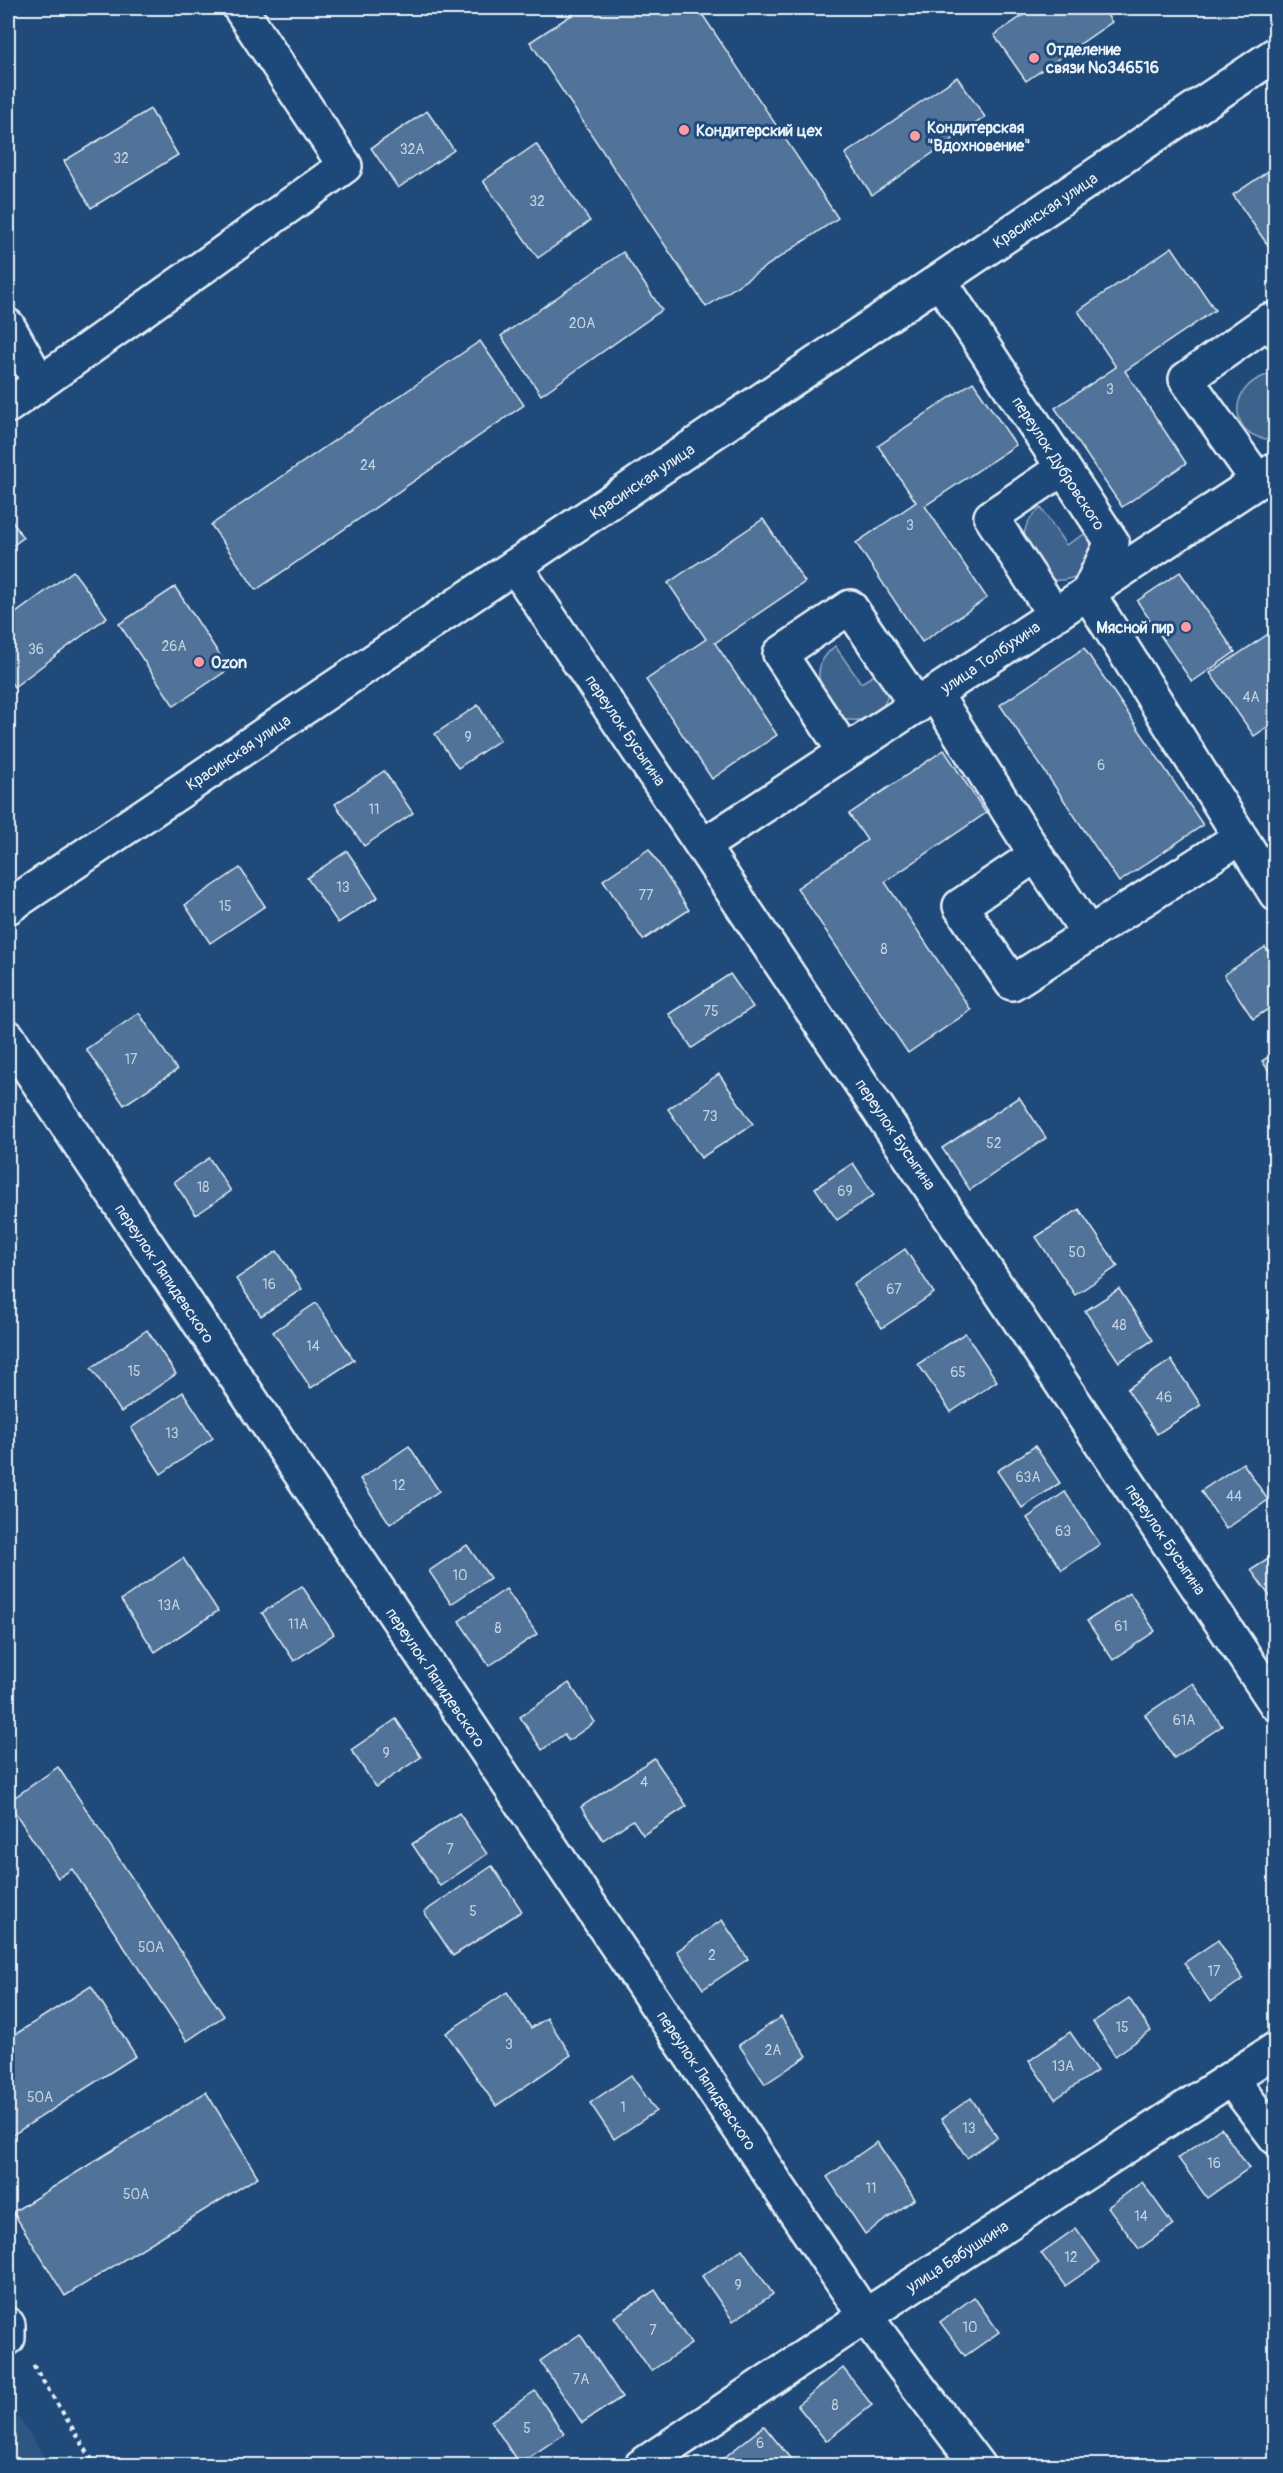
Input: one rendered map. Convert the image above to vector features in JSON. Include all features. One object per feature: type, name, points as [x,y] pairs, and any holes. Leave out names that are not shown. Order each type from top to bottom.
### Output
[{"type":"street","points":[[8,406],[345,166],[240,8]]},
{"type":"street","name":"Красинская улица","points":[[8,908],[1275,54]]},
{"type":"street","name":"переулок Дубровского","points":[[940,281],[1112,542],[1088,593]]},
{"type":"street","points":[[1267,475],[1186,379],[1268,321],[1275,332]]},
{"type":"street","points":[[8,326],[40,382]]},
{"type":"street","points":[[1054,614],[991,517],[1063,468]]},
{"type":"street","name":"улица Толбухина","points":[[704,845],[1267,475]]},
{"type":"street","name":"переулок Бусыгина","points":[[515,566],[704,845],[1275,1704]]},
{"type":"street","points":[[1088,593],[1275,894]]},
{"type":"street","points":[[845,752],[780,654],[850,607],[926,700],[1089,934]]},
{"type":"street","points":[[1036,855],[960,906],[1012,983],[1239,838]]},
{"type":"street","name":"переулок Ляпидевского","points":[[8,1037],[865,2316],[978,2466]]},
{"type":"street","name":"улица Бабушкина","points":[[640,2466],[865,2316],[1275,2049]]},
{"type":"street","points":[[1231,2079],[1275,2138]]},
{"type":"path","points":[[8,2330],[96,2466]]},
{"type":"shaded area","points":[[1267,375],[1275,376],[1275,439],[1260,438],[1249,432],[1241,423],[1238,413],[1239,402],[1244,391],[1253,382]]},
{"type":"shaded area","points":[[1041,508],[1066,545],[1088,532],[1093,553],[1091,561],[1080,574],[1072,578],[1051,580],[1030,554],[1024,536],[1026,527]]},
{"type":"shaded area","points":[[835,646],[861,683],[883,670],[888,686],[888,696],[885,703],[874,714],[860,720],[845,719],[829,703],[821,687],[819,673],[823,659]]},
{"type":"shaded area","points":[[18,2416],[49,2465],[8,2465]]},
{"type":"building","name":"Кондитерский цех","points":[[582,8],[698,8],[838,218],[706,307],[530,42]]},
{"type":"building","points":[[908,8],[922,8],[912,14]]},
{"type":"building","name":"Отделение связи №346516","points":[[1034,8],[1102,8],[1112,22],[1026,81],[994,35]]},
{"type":"building","name":"Кондитерская \"Вдохновение\"","points":[[957,77],[985,117],[872,195],[845,154]]},
{"type":"building","points":[[150,109],[178,155],[91,208],[64,161]]},
{"type":"building","points":[[427,111],[454,150],[398,188],[371,148]]},
{"type":"building","points":[[536,144],[590,221],[538,258],[483,181]]},
{"type":"building","points":[[1276,166],[1276,257],[1233,195]]},
{"type":"building","points":[[1172,247],[1215,310],[1125,371],[1186,463],[1122,507],[1055,408],[1116,367],[1078,311]]},
{"type":"building","points":[[623,252],[662,310],[541,395],[501,336]]},
{"type":"building","points":[[480,341],[524,405],[256,590],[211,525]]},
{"type":"building","points":[[973,382],[1016,445],[925,506],[987,598],[922,642],[856,543],[916,502],[878,446]]},
{"type":"building","points":[[8,514],[23,538],[8,549]]},
{"type":"building","points":[[763,519],[805,582],[715,643],[777,735],[712,779],[646,680],[706,639],[668,583]]},
{"type":"building","points":[[73,571],[107,617],[14,687],[8,678],[8,619]]},
{"type":"building","name":"Мясной пир","points":[[1180,572],[1235,652],[1192,682],[1137,601]]},
{"type":"building","points":[[175,587],[229,669],[174,706],[119,624]]},
{"type":"building","points":[[1276,629],[1276,721],[1254,736],[1210,673]]},
{"type":"building","points":[[1084,648],[1203,825],[1119,882],[1000,705]]},
{"type":"building","points":[[478,705],[500,740],[458,768],[435,734]]},
{"type":"building","points":[[944,750],[986,813],[885,882],[971,1010],[908,1053],[797,888],[867,840],[849,814]]},
{"type":"building","points":[[384,771],[413,813],[364,846],[335,804]]},
{"type":"building","points":[[649,849],[689,910],[643,940],[603,880]]},
{"type":"building","points":[[347,851],[378,897],[338,923],[307,878]]},
{"type":"building","points":[[240,868],[265,906],[210,943],[185,905]]},
{"type":"building","points":[[1265,947],[1276,963],[1276,1004],[1253,1019],[1224,975]]},
{"type":"building","points":[[730,974],[753,1007],[692,1048],[669,1014]]},
{"type":"building","points":[[139,1013],[177,1070],[124,1105],[86,1049]]},
{"type":"building","points":[[1276,1052],[1276,1081],[1262,1061]]},
{"type":"building","points":[[719,1074],[753,1124],[701,1158],[668,1109]]},
{"type":"building","points":[[1019,1097],[1046,1138],[970,1190],[942,1148]]},
{"type":"building","points":[[209,1158],[231,1191],[196,1215],[174,1182]]},
{"type":"building","points":[[853,1163],[874,1195],[837,1220],[815,1188]]},
{"type":"building","points":[[1079,1209],[1118,1266],[1075,1295],[1036,1237]]},
{"type":"building","points":[[905,1249],[934,1293],[882,1328],[853,1285]]},
{"type":"building","points":[[277,1251],[302,1289],[261,1316],[236,1279]]},
{"type":"building","points":[[1119,1289],[1153,1340],[1119,1362],[1085,1311]]},
{"type":"building","points":[[316,1303],[354,1360],[311,1388],[273,1332]]},
{"type":"building","points":[[147,1330],[176,1374],[121,1412],[91,1368]]},
{"type":"building","points":[[965,1333],[997,1381],[951,1412],[918,1364]]},
{"type":"building","points":[[1171,1360],[1201,1405],[1157,1434],[1127,1389]]},
{"type":"building","points":[[183,1392],[213,1438],[161,1474],[131,1428]]},
{"type":"building","points":[[409,1446],[439,1491],[390,1524],[360,1479]]},
{"type":"building","points":[[1035,1446],[1060,1483],[1022,1508],[997,1471]]},
{"type":"building","points":[[1243,1463],[1268,1500],[1226,1529],[1201,1491]]},
{"type":"building","points":[[1065,1492],[1100,1544],[1062,1570],[1027,1518]]},
{"type":"building","points":[[467,1545],[490,1578],[451,1604],[429,1571]]},
{"type":"building","points":[[1276,1554],[1276,1605],[1251,1570]]},
{"type":"building","points":[[183,1558],[218,1611],[155,1652],[121,1600]]},
{"type":"building","points":[[302,1586],[334,1634],[294,1661],[262,1613]]},
{"type":"building","points":[[506,1589],[537,1634],[489,1666],[459,1621]]},
{"type":"building","points":[[1130,1593],[1155,1631],[1113,1660],[1087,1621]]},
{"type":"building","points":[[569,1683],[595,1722],[568,1741],[564,1734],[542,1750],[520,1717]]},
{"type":"building","points":[[1193,1683],[1222,1726],[1174,1758],[1145,1715]]},
{"type":"building","points":[[396,1719],[421,1757],[376,1787],[351,1750]]},
{"type":"building","points":[[654,1758],[687,1806],[643,1835],[633,1820],[603,1840],[581,1807]]},
{"type":"building","points":[[58,1767],[224,2016],[187,2041],[72,1869],[58,1878],[8,1802]]},
{"type":"building","points":[[459,1813],[487,1854],[440,1886],[412,1844]]},
{"type":"building","points":[[492,1866],[522,1911],[453,1956],[424,1912]]},
{"type":"building","points":[[722,1920],[748,1959],[703,1989],[677,1951]]},
{"type":"building","points":[[1218,1940],[1243,1979],[1210,2002],[1184,1963]]},
{"type":"building","points":[[91,1986],[136,2056],[8,2138],[8,2039]]},
{"type":"building","points":[[507,1992],[531,2028],[547,2018],[571,2055],[496,2106],[446,2033]]},
{"type":"building","points":[[1129,1998],[1151,2031],[1115,2056],[1093,2022]]},
{"type":"building","points":[[781,2017],[807,2056],[765,2084],[739,2045]]},
{"type":"building","points":[[1070,2032],[1097,2071],[1055,2099],[1029,2061]]},
{"type":"building","points":[[631,2075],[656,2111],[614,2139],[590,2103]]},
{"type":"building","points":[[206,2092],[258,2177],[65,2296],[13,2212]]},
{"type":"building","points":[[971,2098],[997,2137],[967,2158],[941,2119]]},
{"type":"building","points":[[1221,2128],[1249,2168],[1207,2198],[1178,2158]]},
{"type":"building","points":[[877,2142],[915,2199],[865,2234],[827,2177]]},
{"type":"building","points":[[1142,2182],[1173,2225],[1139,2249],[1108,2207]]},
{"type":"building","points":[[1076,2228],[1100,2262],[1065,2286],[1041,2253]]},
{"type":"building","points":[[742,2249],[773,2294],[733,2321],[702,2276]]},
{"type":"building","points":[[655,2290],[691,2344],[651,2371],[614,2317]]},
{"type":"building","points":[[974,2297],[999,2332],[965,2356],[940,2322]]},
{"type":"building","points":[[580,2334],[622,2397],[582,2423],[540,2361]]},
{"type":"building","points":[[843,2368],[872,2405],[826,2441],[797,2405]]},
{"type":"building","points":[[535,2391],[564,2434],[519,2464],[491,2421]]},
{"type":"building","points":[[764,2426],[794,2463],[791,2466],[723,2466],[720,2461]]},
{"type":"place","name":"Отделение связи №346516","points":[[1034,58]]},
{"type":"place","name":"Кондитерский цех","points":[[684,130]]},
{"type":"place","name":"Кондитерская \"Вдохновение\"","points":[[915,136]]},
{"type":"place","name":"Мясной пир","points":[[1186,627]]},
{"type":"place","name":"Ozon","points":[[199,662]]}]
